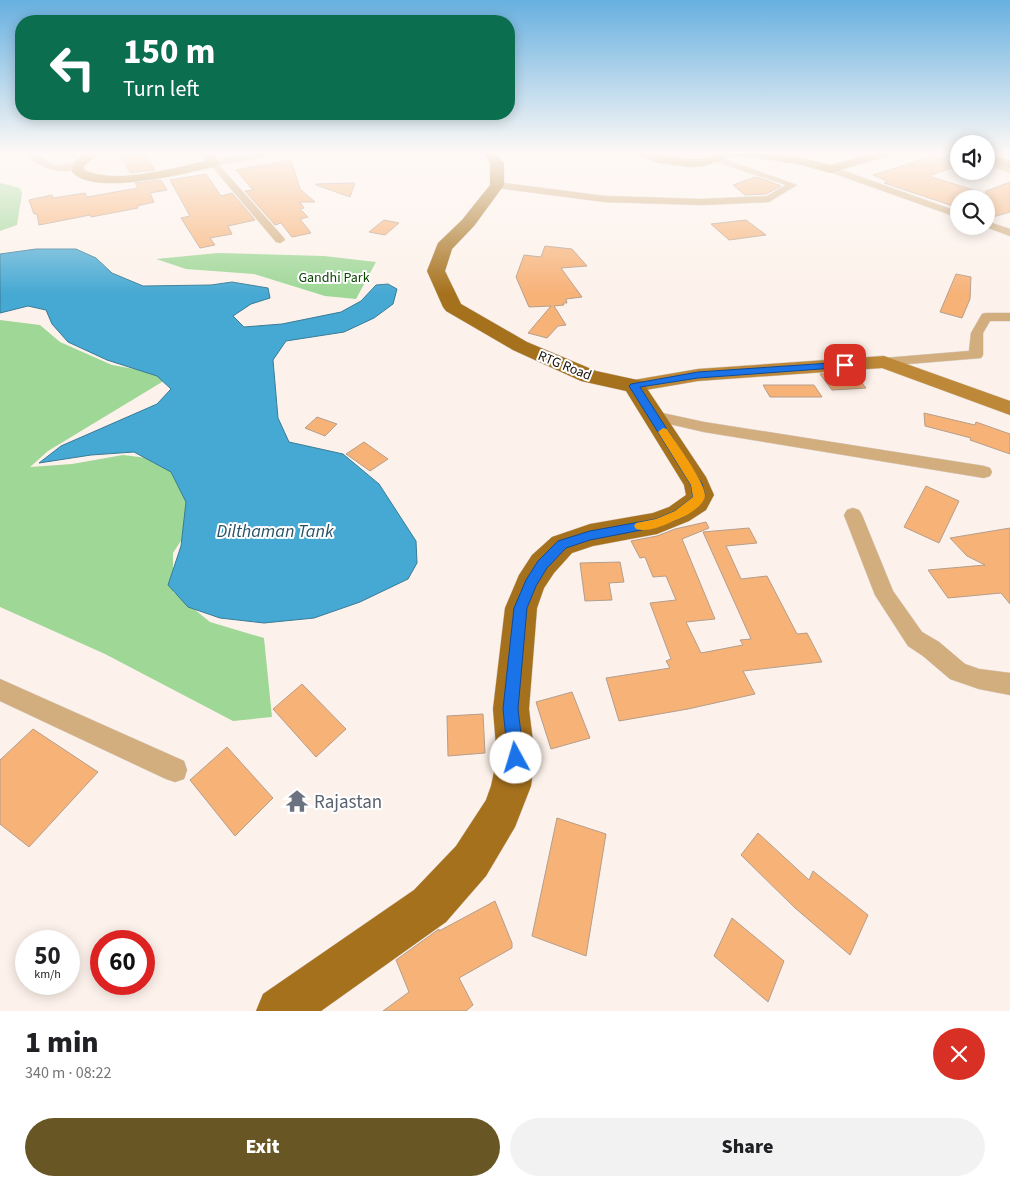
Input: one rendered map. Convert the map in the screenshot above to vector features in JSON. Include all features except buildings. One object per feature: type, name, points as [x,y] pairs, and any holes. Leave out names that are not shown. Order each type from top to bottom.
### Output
[{"type":"main road","name":"RTG Road","points":[[485,200],[468,223],[444,247],[436,271],[453,307],[520,346],[589,376],[634,386],[698,375],[884,362],[1010,408]]},
{"type":"main road","points":[[280,1011],[430,906],[471,861],[501,813],[511,786],[516,758],[510,709],[521,608],[530,584],[543,564],[562,545],[590,536],[657,523],[679,514],[698,499],[700,495],[697,484],[634,386]]},
{"type":"street","points":[[246,200],[280,240]]},
{"type":"street","points":[[658,200],[702,202],[743,200]]},
{"type":"street","points":[[917,200],[950,212]]},
{"type":"street","points":[[995,227],[1010,233]]},
{"type":"street","points":[[884,362],[976,355],[977,333],[986,317],[1010,317]]},
{"type":"street","points":[[653,416],[704,427],[984,472]]},
{"type":"street","points":[[853,515],[885,595],[915,639],[931,649],[958,672],[979,679],[1010,684]]},
{"type":"street","points":[[0,690],[175,770]]},
{"type":"green space","points":[[0,200],[21,200],[17,225],[0,231]]},
{"type":"green space","name":"Gandhi Park","points":[[218,253],[324,256],[376,262],[356,299],[325,296],[254,274],[186,269],[156,259]]},
{"type":"green space","points":[[0,320],[40,325],[60,342],[112,365],[151,372],[167,379],[48,451],[30,467],[72,464],[123,455],[164,460],[199,513],[173,553],[173,592],[210,622],[264,638],[272,717],[233,721],[105,654],[0,607]]},
{"type":"water","name":"Dilthaman Tank","points":[[36,249],[76,249],[96,258],[112,273],[143,286],[211,285],[232,282],[268,288],[270,298],[251,304],[233,316],[244,327],[282,324],[341,312],[361,301],[376,285],[388,284],[397,289],[393,304],[374,318],[344,332],[286,341],[273,360],[278,418],[289,442],[343,454],[379,484],[416,541],[417,563],[408,579],[360,602],[314,618],[264,623],[220,618],[188,607],[168,585],[181,546],[186,502],[171,472],[134,452],[91,455],[39,463],[61,446],[157,404],[171,389],[157,376],[107,360],[68,342],[52,324],[46,310],[28,306],[0,313],[0,254]]},
{"type":"slow traffic","points":[[640,526],[657,523],[679,514],[696,503],[700,495],[697,484],[663,432]]},
{"type":"place","name":"Rajastan","points":[[297,801]]},
{"type":"route","points":[[516,758],[510,709],[521,608],[530,584],[543,564],[562,545],[590,536],[657,523],[679,514],[696,503],[700,495],[697,484],[634,386],[698,375],[845,365]]}]
